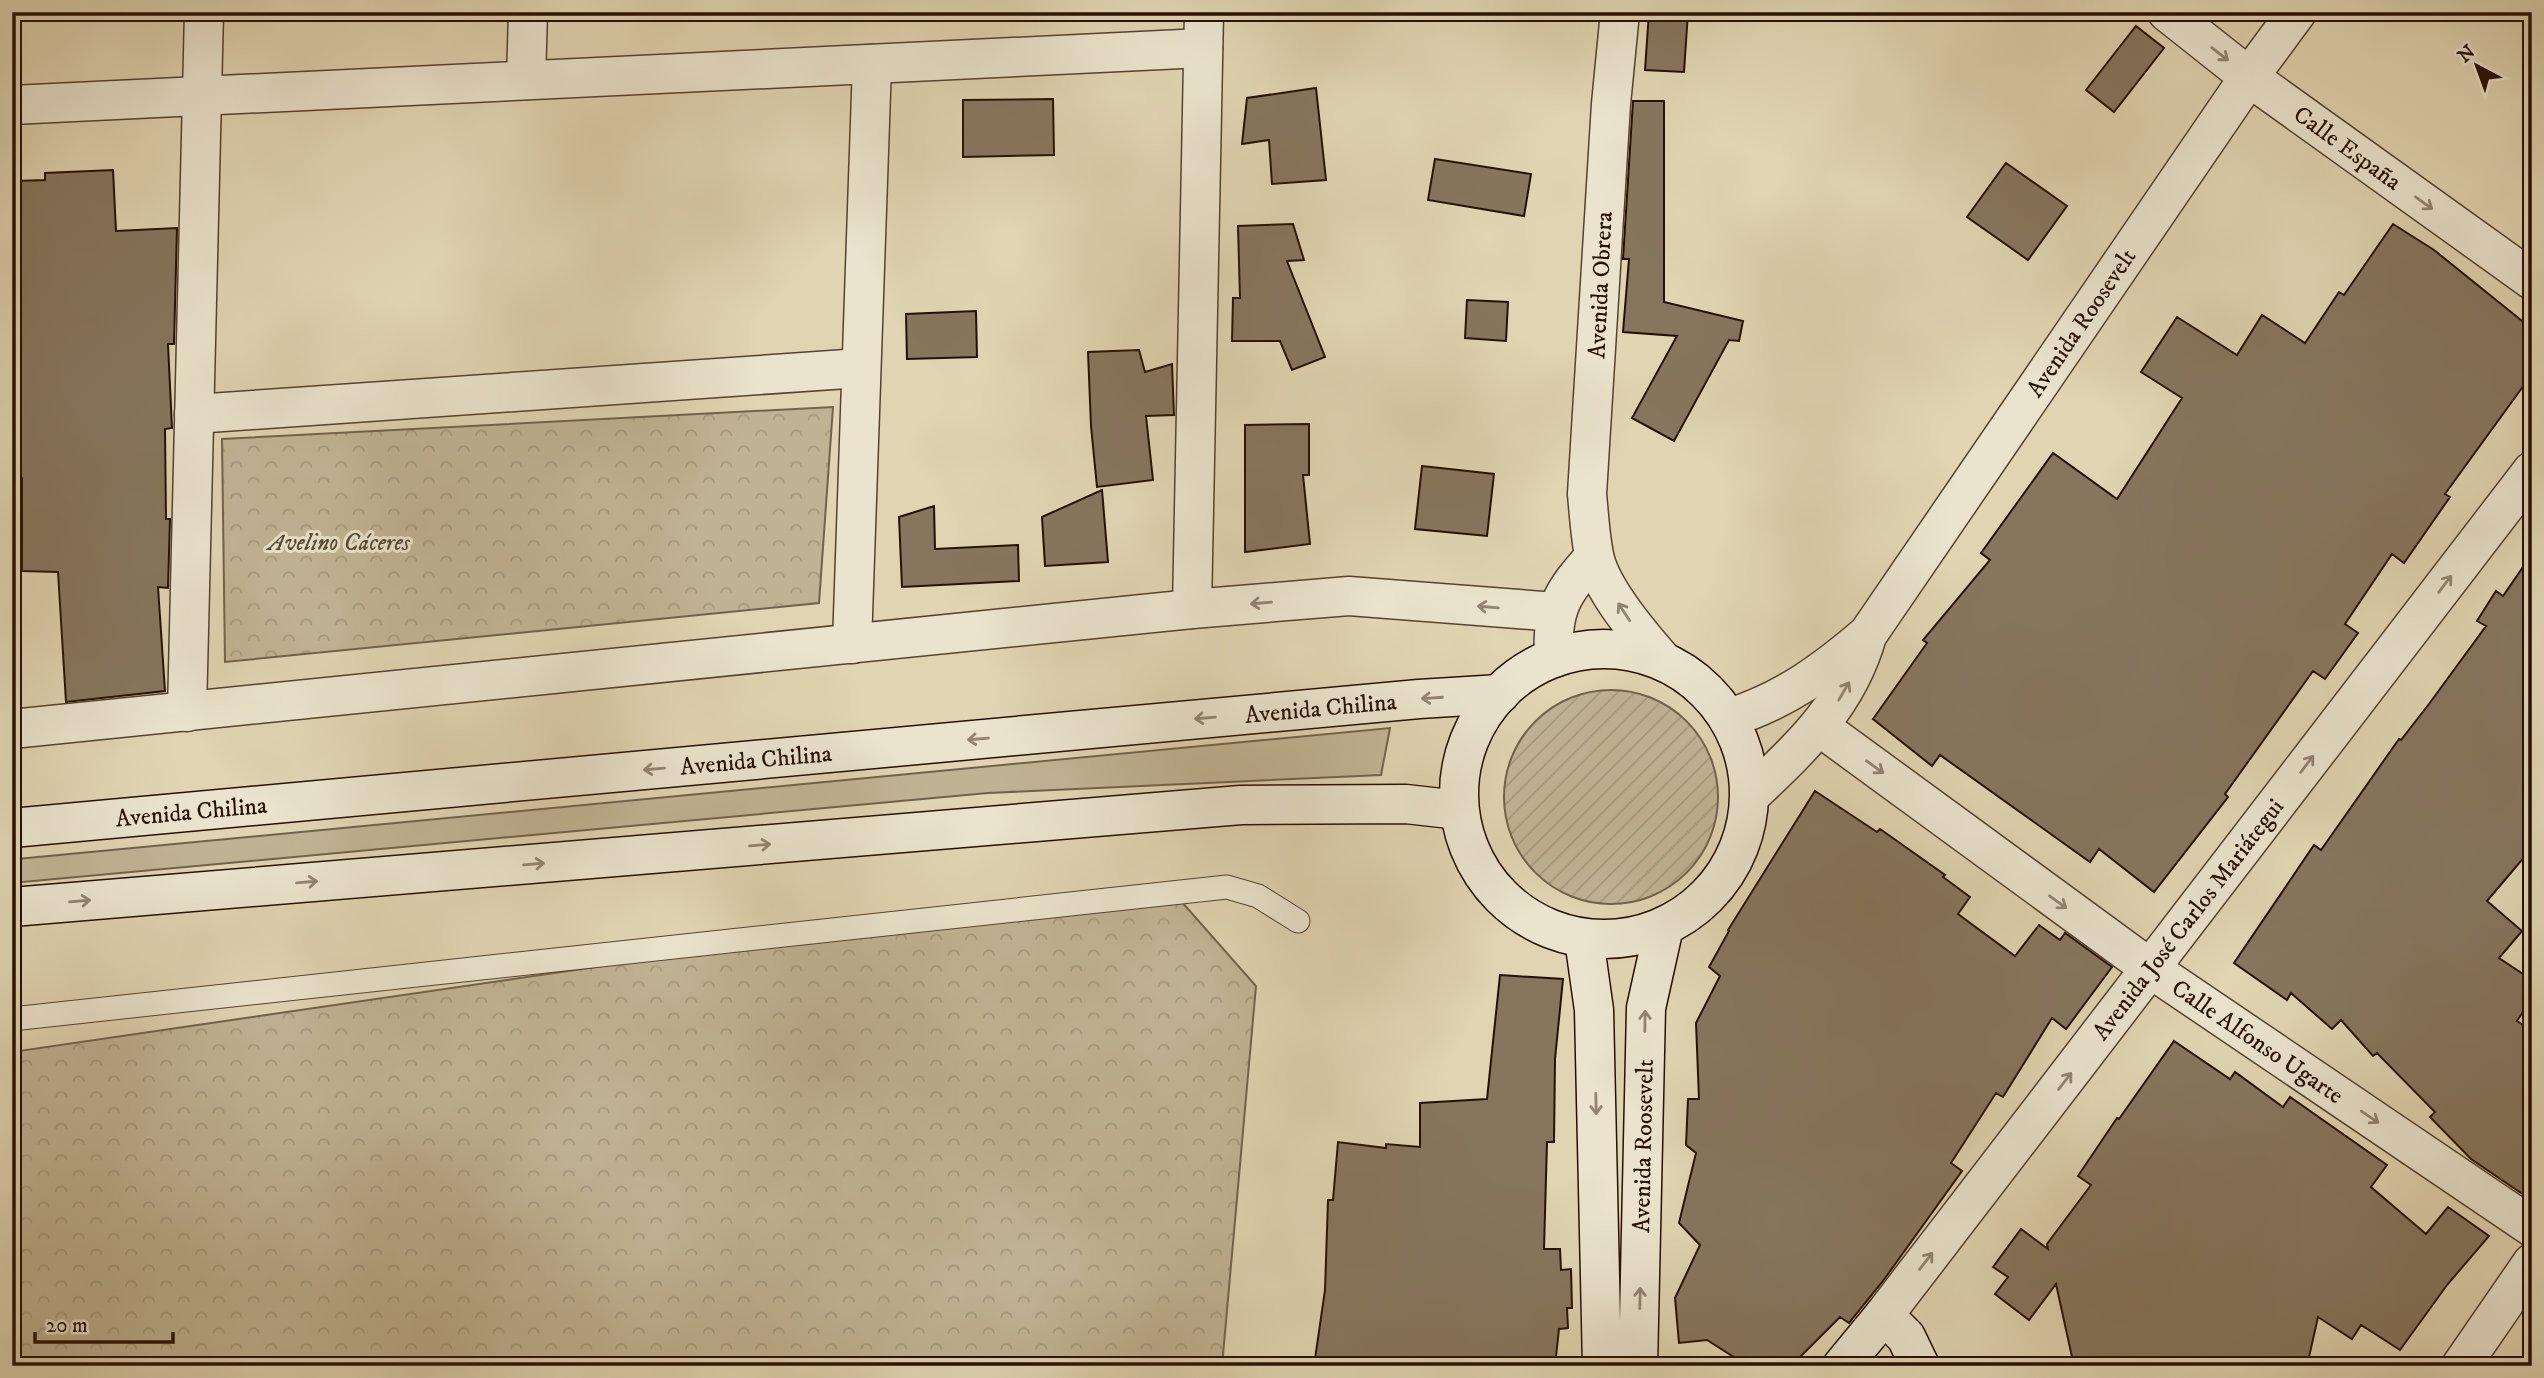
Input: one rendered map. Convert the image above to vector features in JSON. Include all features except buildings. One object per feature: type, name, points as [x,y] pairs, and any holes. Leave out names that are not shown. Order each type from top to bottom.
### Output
[{"type":"street","points":[[187,712],[204,12]]},
{"type":"street","points":[[526,80],[528,12]]},
{"type":"street","name":"Avenida Obrera","points":[[1620,12],[1611,104],[1587,494],[1594,557],[1604,581],[1632,623],[1663,661]]},
{"type":"street","name":"Calle España","points":[[2166,12],[2249,77],[2532,280]]},
{"type":"street","name":"Avenida Roosevelt","points":[[1750,796],[1820,727],[1849,683],[1868,634],[2249,77],[2297,12]]},
{"type":"street","points":[[12,105],[872,64],[1203,30],[1192,609]]},
{"type":"street","points":[[852,644],[872,64]]},
{"type":"street","points":[[194,414],[862,368]]},
{"type":"street","name":"Avenida José Carlos Mariátegui","points":[[1842,1366],[2151,969],[2532,471]]},
{"type":"street","points":[[1554,658],[1556,612],[1566,591],[1594,557]]},
{"type":"street","points":[[12,729],[1192,609],[1349,596],[1556,612]]},
{"type":"street","name":"Avenida Roosevelt","points":[[1729,718],[1776,701],[1813,677],[1868,634]]},
{"type":"street","points":[[1609,649],[1637,652],[1663,661],[1689,675],[1712,695],[1729,718],[1741,743],[1748,769],[1750,796],[1747,824],[1739,850],[1726,874],[1708,895],[1687,914],[1664,927],[1625,939],[1584,939],[1553,931],[1525,917],[1499,896],[1480,871],[1466,841],[1459,810],[1460,778],[1467,748],[1480,718],[1500,694],[1525,673],[1554,658],[1581,651],[1609,649]]},
{"type":"street","name":"Avenida Chilina","points":[[12,828],[1391,701],[1500,694]]},
{"type":"street","name":"Calle Alfonso Ugarte","points":[[1820,727],[2151,969],[2532,1227]]},
{"type":"street","points":[[12,907],[1241,806],[1406,804],[1459,810]]},
{"type":"street","name":"Avenida Roosevelt","points":[[1638,1366],[1646,1008],[1664,927]]},
{"type":"street","name":"Avenida Roosevelt","points":[[1584,939],[1594,1010],[1602,1366]]},
{"type":"street","points":[[2461,1366],[2532,1263]]},
{"type":"street","points":[[1884,1315],[1906,1337],[1920,1366]]},
{"type":"lane","points":[[12,1019],[1227,887],[1258,897],[1298,921]]},
{"type":"green space","name":"Avelino Cáceres","points":[[833,407],[819,603],[225,662],[222,439]]},
{"type":"green space","points":[[1611,690],[1652,698],[1687,721],[1710,756],[1718,797],[1710,838],[1687,873],[1652,896],[1611,904],[1570,896],[1535,873],[1512,838],[1504,797],[1512,756],[1535,721],[1570,698]]},
{"type":"green space","points":[[1390,728],[1381,775],[988,793],[12,883],[12,859]]},
{"type":"green space","points":[[1166,884],[1256,986],[1222,1366],[12,1366],[12,1052]]}]
